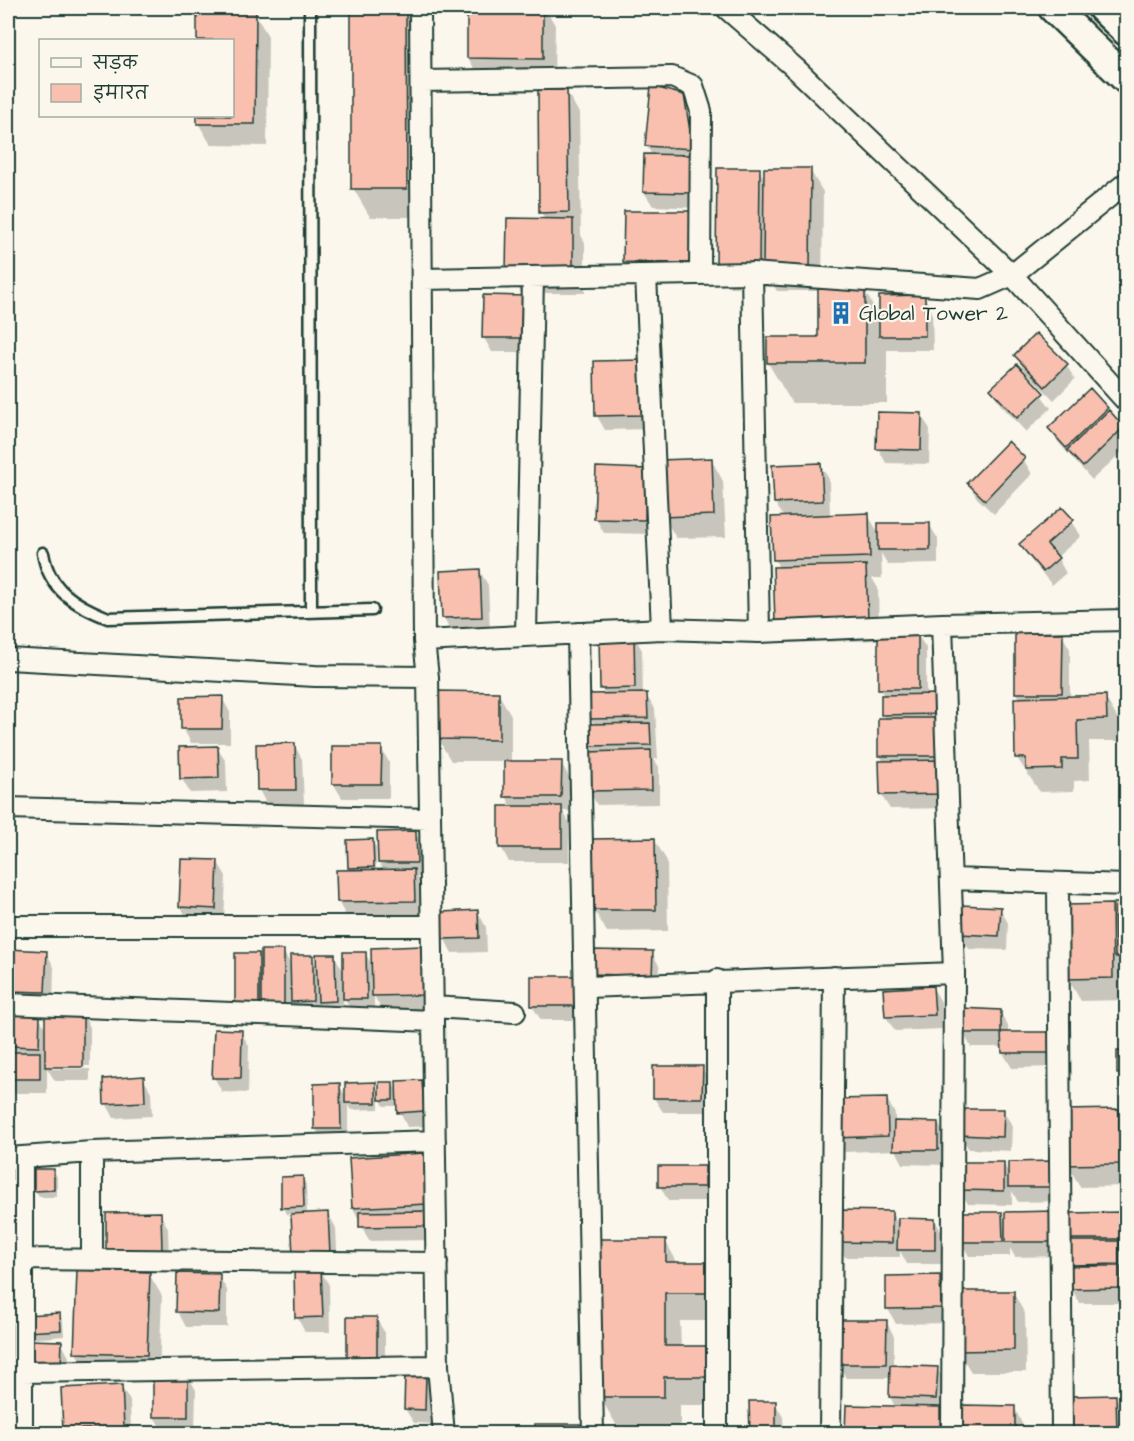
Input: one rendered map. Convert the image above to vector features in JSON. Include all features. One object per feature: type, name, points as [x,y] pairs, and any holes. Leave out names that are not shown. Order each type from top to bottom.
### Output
[{"type":"main road","points":[[1053,8],[1126,80]]},
{"type":"main road","points":[[1102,8],[1126,31]]},
{"type":"street","points":[[420,8],[424,641],[428,677],[438,1366],[444,1434]]},
{"type":"street","points":[[726,8],[795,68],[1012,275],[1126,401]]},
{"type":"street","points":[[422,81],[672,76],[693,86],[701,111],[700,274]]},
{"type":"street","points":[[422,279],[752,273],[980,289],[1012,275],[1126,183]]},
{"type":"street","points":[[752,273],[759,632]]},
{"type":"street","points":[[646,275],[662,629]]},
{"type":"street","points":[[526,634],[533,277]]},
{"type":"street","points":[[424,641],[526,634],[662,629],[759,632],[942,624],[1126,620]]},
{"type":"street","points":[[942,624],[953,879],[952,1434]]},
{"type":"street","points":[[578,633],[593,1434]]},
{"type":"street","points":[[8,659],[315,676],[428,677]]},
{"type":"street","points":[[8,808],[430,819]]},
{"type":"street","points":[[953,879],[1058,885],[1126,885]]},
{"type":"street","points":[[1058,885],[1062,1434]]},
{"type":"street","points":[[8,926],[432,926]]},
{"type":"street","points":[[586,987],[717,980],[954,973]]},
{"type":"street","points":[[830,1434],[834,977]]},
{"type":"street","points":[[717,980],[717,1434]]},
{"type":"street","points":[[8,1004],[433,1014],[516,1012]]},
{"type":"street","points":[[22,1434],[22,1259],[15,1158],[92,1152],[435,1141]]},
{"type":"street","points":[[92,1152],[92,1258]]},
{"type":"street","points":[[22,1259],[436,1263]]},
{"type":"street","points":[[22,1372],[438,1366]]},
{"type":"lane","points":[[310,8],[311,611]]},
{"type":"lane","points":[[43,553],[46,570],[56,588],[87,610],[108,618],[372,610]]},
{"type":"building","points":[[351,8],[406,8],[407,189],[351,189]]},
{"type":"building","points":[[467,8],[543,8],[543,59],[467,58]]},
{"type":"building","points":[[197,12],[256,12],[255,124],[197,124],[197,117],[234,117],[234,39],[197,39]]},
{"type":"building","points":[[651,86],[684,95],[693,149],[645,146]]},
{"type":"building","points":[[538,90],[567,90],[569,212],[539,213]]},
{"type":"building","points":[[644,154],[693,155],[692,193],[643,192]]},
{"type":"building","points":[[717,168],[760,168],[759,266],[716,265]]},
{"type":"building","points":[[764,168],[811,168],[810,270],[763,269]]},
{"type":"building","points":[[624,211],[692,211],[691,263],[623,262]]},
{"type":"building","points":[[507,218],[573,219],[573,272],[506,271]]},
{"type":"building","name":"Global Tower 2","points":[[818,289],[865,289],[865,363],[767,363],[767,337],[818,337]]},
{"type":"building","points":[[483,295],[527,296],[527,338],[482,338]]},
{"type":"building","points":[[925,295],[925,336],[879,336],[879,296]]},
{"type":"building","points":[[1036,333],[1068,364],[1045,387],[1014,355]]},
{"type":"building","points":[[642,360],[643,415],[595,416],[594,361]]},
{"type":"building","points":[[1017,364],[1044,393],[1017,418],[990,389]]},
{"type":"building","points":[[1090,388],[1108,408],[1066,448],[1048,428]]},
{"type":"building","points":[[1109,410],[1124,427],[1083,467],[1067,450]]},
{"type":"building","points":[[877,412],[922,413],[921,450],[876,449]]},
{"type":"building","points":[[1008,441],[1025,458],[985,500],[967,483]]},
{"type":"building","points":[[712,458],[714,515],[662,517],[660,460]]},
{"type":"building","points":[[821,463],[823,501],[774,503],[772,465]]},
{"type":"building","points":[[596,467],[646,469],[645,520],[594,519]]},
{"type":"building","points":[[1062,507],[1074,520],[1047,544],[1059,558],[1043,572],[1019,544]]},
{"type":"building","points":[[869,513],[870,557],[773,560],[771,517]]},
{"type":"building","points":[[878,523],[930,523],[930,550],[878,550]]},
{"type":"building","points":[[866,565],[868,619],[775,621],[773,567]]},
{"type":"building","points":[[480,569],[482,617],[442,618],[440,571]]},
{"type":"building","points":[[878,632],[918,632],[918,689],[878,689]]},
{"type":"building","points":[[1015,633],[1063,633],[1062,693],[1015,693]]},
{"type":"building","points":[[634,634],[635,688],[600,689],[599,635]]},
{"type":"building","points":[[437,691],[499,692],[499,740],[437,739]]},
{"type":"building","points":[[647,693],[648,718],[589,719],[589,694]]},
{"type":"building","points":[[939,694],[940,714],[881,715],[881,695]]},
{"type":"building","points":[[1106,695],[1107,719],[1077,720],[1078,759],[1062,759],[1062,769],[1026,770],[1026,758],[1015,758],[1014,698]]},
{"type":"building","points":[[223,696],[222,729],[181,729],[181,697]]},
{"type":"building","points":[[878,718],[936,718],[936,756],[878,756]]},
{"type":"building","points":[[650,723],[651,745],[588,746],[588,724]]},
{"type":"building","points":[[295,743],[296,790],[257,790],[256,744]]},
{"type":"building","points":[[218,746],[219,778],[180,779],[179,747]]},
{"type":"building","points":[[332,746],[382,746],[381,784],[332,784]]},
{"type":"building","points":[[651,750],[652,790],[587,791],[587,752]]},
{"type":"building","points":[[944,760],[945,794],[880,795],[879,761]]},
{"type":"building","points":[[504,761],[562,761],[561,797],[504,797]]},
{"type":"building","points":[[499,806],[562,806],[562,848],[499,848]]},
{"type":"building","points":[[416,831],[417,863],[378,863],[377,832]]},
{"type":"building","points":[[655,838],[656,910],[592,910],[592,839]]},
{"type":"building","points":[[373,839],[374,867],[348,868],[347,840]]},
{"type":"building","points":[[181,859],[218,860],[216,909],[179,907]]},
{"type":"building","points":[[414,869],[415,901],[337,902],[336,870]]},
{"type":"building","points":[[1114,903],[1126,903],[1126,957],[1115,957]]},
{"type":"building","points":[[1112,904],[1113,978],[1067,979],[1066,905]]},
{"type":"building","points":[[960,905],[1001,907],[999,936],[959,934]]},
{"type":"building","points":[[478,910],[479,938],[442,939],[442,912]]},
{"type":"building","points":[[423,946],[424,995],[372,996],[371,948]]},
{"type":"building","points":[[8,949],[47,951],[45,992],[8,991]]},
{"type":"building","points":[[261,950],[284,950],[284,1006],[261,1006]]},
{"type":"building","points":[[591,950],[653,951],[652,976],[591,974]]},
{"type":"building","points":[[343,952],[366,952],[367,999],[343,999]]},
{"type":"building","points":[[235,953],[259,953],[259,1003],[235,1003]]},
{"type":"building","points":[[316,954],[335,954],[336,1001],[318,1002]]},
{"type":"building","points":[[290,955],[313,955],[313,1001],[291,1002]]},
{"type":"building","points":[[531,976],[575,976],[575,1006],[531,1006]]},
{"type":"building","points":[[933,986],[935,1015],[885,1017],[883,989]]},
{"type":"building","points":[[960,1008],[1001,1010],[1001,1033],[961,1033]]},
{"type":"building","points":[[45,1010],[83,1011],[83,1067],[45,1067]]},
{"type":"building","points":[[8,1014],[40,1015],[39,1047],[8,1046]]},
{"type":"building","points":[[214,1029],[242,1030],[241,1078],[212,1078]]},
{"type":"building","points":[[1001,1032],[1051,1032],[1052,1053],[1002,1053]]},
{"type":"building","points":[[1117,1051],[1126,1051],[1126,1073],[1117,1074]]},
{"type":"building","points":[[8,1052],[40,1052],[40,1079],[8,1079]]},
{"type":"building","points":[[653,1066],[703,1066],[702,1098],[653,1098]]},
{"type":"building","points":[[144,1076],[145,1102],[104,1104],[103,1079]]},
{"type":"building","points":[[422,1080],[424,1111],[397,1113],[396,1081]]},
{"type":"building","points":[[1121,1080],[1126,1080],[1126,1107],[1121,1107]]},
{"type":"building","points":[[376,1082],[376,1103],[345,1103],[345,1083]]},
{"type":"building","points":[[379,1082],[393,1082],[393,1100],[379,1100]]},
{"type":"building","points":[[340,1083],[341,1129],[314,1129],[314,1084]]},
{"type":"building","points":[[887,1098],[888,1136],[835,1138],[834,1099]]},
{"type":"building","points":[[965,1109],[1004,1109],[1003,1137],[959,1135]]},
{"type":"building","points":[[1119,1109],[1120,1164],[1066,1165],[1065,1110]]},
{"type":"building","points":[[894,1121],[938,1122],[938,1150],[893,1150]]},
{"type":"building","points":[[424,1153],[427,1204],[352,1208],[349,1158]]},
{"type":"building","points":[[1053,1161],[1054,1187],[1008,1187],[1008,1162]]},
{"type":"building","points":[[958,1162],[1004,1162],[1004,1191],[958,1190]]},
{"type":"building","points":[[8,1164],[10,1164],[11,1207],[8,1207]]},
{"type":"building","points":[[658,1166],[705,1166],[705,1187],[658,1187]]},
{"type":"building","points":[[34,1169],[54,1169],[54,1190],[34,1191]]},
{"type":"building","points":[[303,1176],[304,1207],[281,1208],[281,1177]]},
{"type":"building","points":[[836,1210],[892,1211],[892,1243],[835,1242]]},
{"type":"building","points":[[425,1211],[426,1226],[359,1227],[359,1212]]},
{"type":"building","points":[[1055,1211],[1055,1242],[1005,1242],[1005,1212]]},
{"type":"building","points":[[161,1212],[162,1250],[106,1251],[106,1213]]},
{"type":"building","points":[[328,1212],[330,1254],[293,1256],[291,1214]]},
{"type":"building","points":[[959,1212],[1002,1212],[1003,1242],[959,1242]]},
{"type":"building","points":[[1121,1212],[1121,1239],[1070,1239],[1069,1213]]},
{"type":"building","points":[[898,1218],[935,1219],[935,1250],[897,1250]]},
{"type":"building","points":[[598,1239],[666,1239],[666,1262],[713,1262],[713,1293],[665,1293],[665,1346],[714,1346],[714,1377],[664,1377],[664,1397],[599,1397]]},
{"type":"building","points":[[1070,1241],[1119,1241],[1119,1264],[1071,1265]]},
{"type":"building","points":[[1069,1266],[1120,1266],[1121,1288],[1070,1289]]},
{"type":"building","points":[[321,1269],[323,1317],[295,1318],[294,1270]]},
{"type":"building","points":[[8,1270],[16,1270],[15,1311],[8,1311]]},
{"type":"building","points":[[77,1270],[150,1272],[147,1355],[74,1353]]},
{"type":"building","points":[[177,1273],[220,1274],[219,1313],[176,1312]]},
{"type":"building","points":[[940,1275],[941,1308],[886,1309],[886,1276]]},
{"type":"building","points":[[957,1291],[1014,1291],[1014,1350],[957,1351]]},
{"type":"building","points":[[8,1313],[11,1313],[12,1334],[8,1334]]},
{"type":"building","points":[[60,1313],[61,1330],[26,1332],[25,1315]]},
{"type":"building","points":[[347,1317],[377,1317],[377,1361],[347,1361]]},
{"type":"building","points":[[836,1320],[887,1320],[886,1364],[836,1364]]},
{"type":"building","points":[[27,1340],[62,1341],[61,1366],[26,1365]]},
{"type":"building","points":[[890,1365],[938,1367],[936,1399],[889,1397]]},
{"type":"building","points":[[405,1373],[426,1373],[425,1410],[404,1409]]},
{"type":"building","points":[[153,1374],[188,1374],[188,1417],[153,1417]]},
{"type":"building","points":[[8,1383],[13,1383],[14,1426],[8,1427]]},
{"type":"building","points":[[122,1385],[124,1427],[63,1430],[61,1388]]},
{"type":"building","points":[[1116,1395],[1117,1434],[1073,1434],[1072,1396]]},
{"type":"building","points":[[749,1401],[776,1401],[776,1434],[750,1434]]},
{"type":"building","points":[[846,1405],[940,1407],[940,1434],[845,1434]]},
{"type":"building","points":[[962,1405],[1015,1406],[1015,1434],[962,1434]]},
{"type":"building","points":[[535,1424],[580,1424],[580,1434],[535,1434]]},
{"type":"place","name":"Global Tower 2","points":[[841,313]]}]
